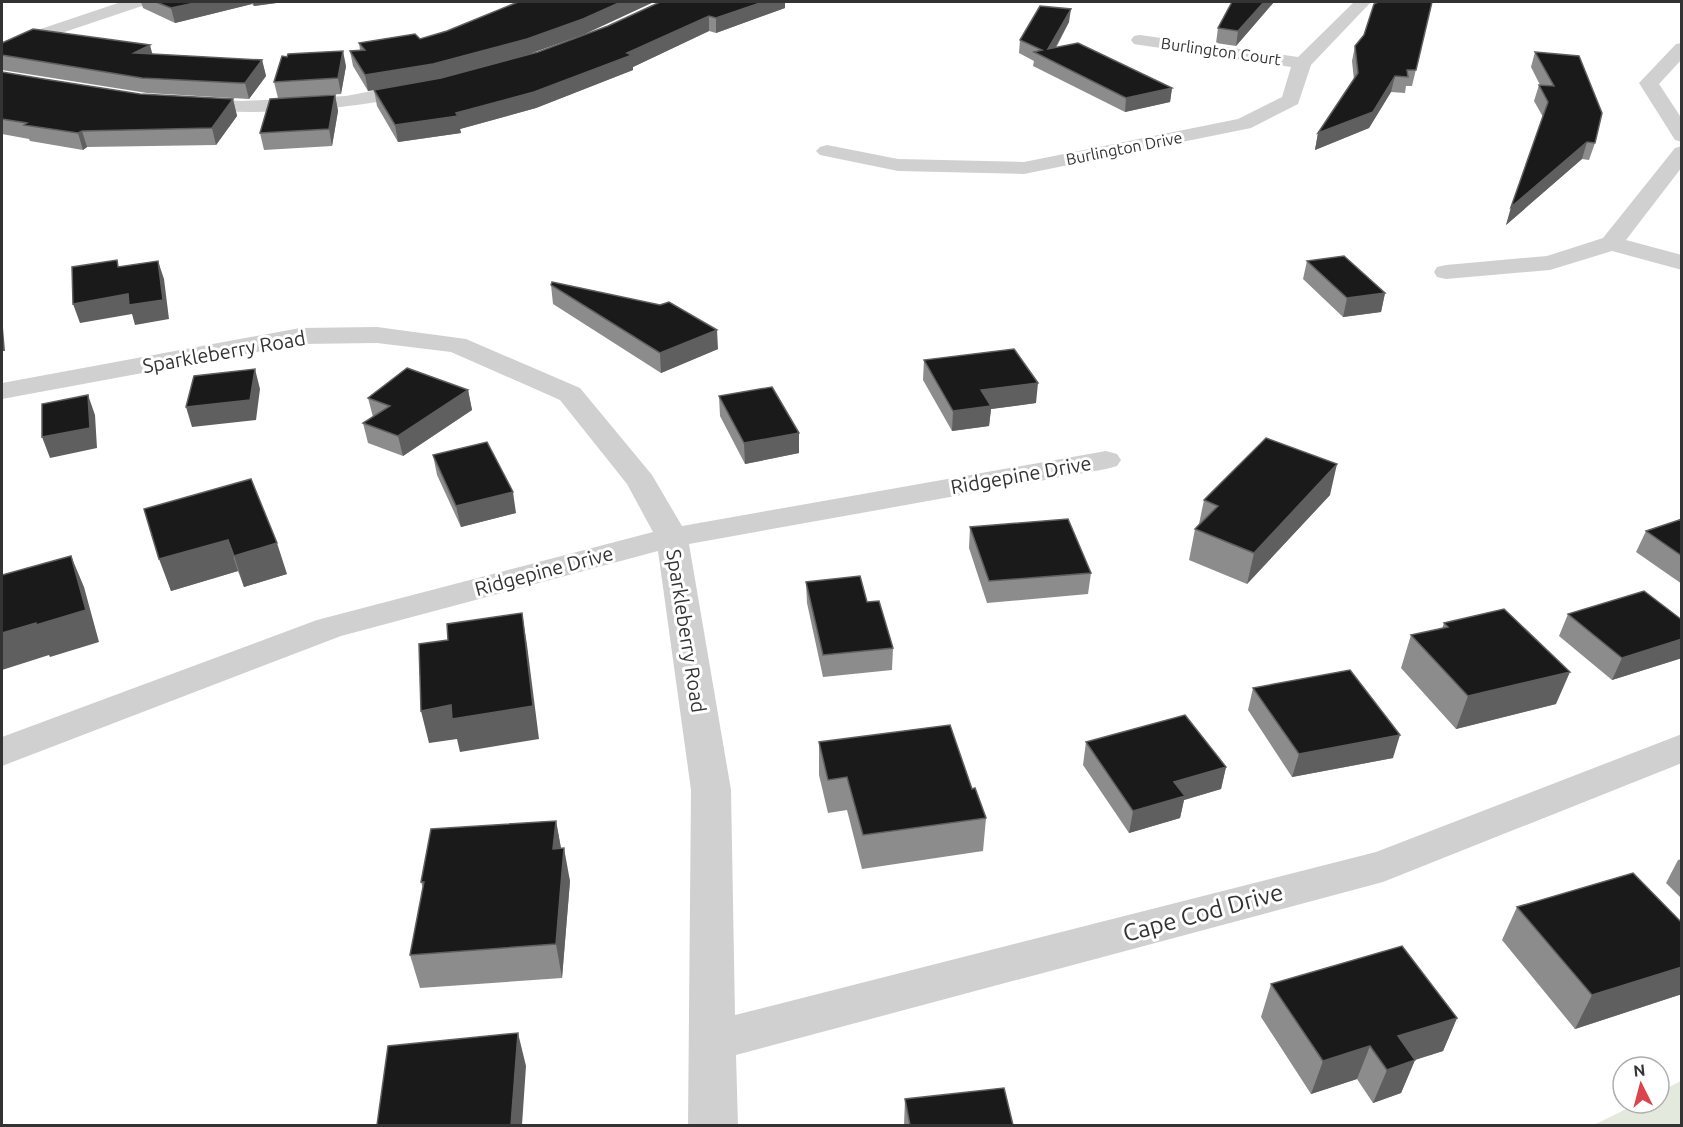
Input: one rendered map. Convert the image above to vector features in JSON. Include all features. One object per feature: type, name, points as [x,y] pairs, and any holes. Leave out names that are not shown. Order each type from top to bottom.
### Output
[{"type":"street","points":[[2,48],[136,2]]},
{"type":"street","name":"Burlington Drive","points":[[827,151],[898,165],[1024,168],[1244,124],[1291,100],[1302,63],[1363,2]]},
{"type":"street","name":"Burlington Court","points":[[1140,40],[1302,63]]},
{"type":"street","points":[[1682,48],[1649,83],[1682,136]]},
{"type":"street","points":[[175,103],[242,107],[346,102],[438,85]]},
{"type":"street","points":[[1611,243],[1682,152]]},
{"type":"street","points":[[1446,272],[1550,263],[1611,243],[1682,263]]},
{"type":"street","name":"Sparkleberry Road","points":[[2,392],[300,336],[377,335],[457,345],[570,393],[641,481],[672,537],[711,790],[713,1125]]},
{"type":"street","name":"Ridgepine Drive","points":[[2,752],[329,628],[672,537],[1106,460]]},
{"type":"street","name":"Cape Cod Drive","points":[[712,1041],[1383,866],[1682,748]]},
{"type":"shaded area","points":[[1681,1081],[1681,1125],[1594,1125],[1614,1115],[1671,1115],[1671,1086]]},
{"type":"building","points":[[156,2],[199,2],[171,8]]},
{"type":"building","points":[[518,2],[621,2],[583,19],[527,39],[433,64],[365,75],[350,51],[365,50],[359,43],[415,34],[420,39],[447,31]]},
{"type":"building","points":[[660,2],[763,2],[716,18],[709,16],[627,53],[632,55],[534,92],[456,113],[458,116],[395,125],[374,90],[441,78],[538,52],[608,26]]},
{"type":"building","points":[[1232,2],[1264,2],[1238,31],[1218,28]]},
{"type":"building","points":[[1378,2],[1432,2],[1416,70],[1407,70],[1408,77],[1395,76],[1373,112],[1318,133],[1358,73],[1355,46],[1364,35],[1374,4]]},
{"type":"building","points":[[1040,6],[1071,9],[1048,49],[1078,43],[1172,88],[1126,98],[1034,52],[1042,50],[1020,40]]},
{"type":"building","points":[[33,29],[150,45],[134,53],[262,60],[245,83],[240,83],[142,78],[2,55],[2,43]]},
{"type":"building","points":[[343,51],[338,78],[274,82],[282,56]]},
{"type":"building","points":[[1535,52],[1579,56],[1602,113],[1595,143],[1587,142],[1511,207],[1548,102],[1539,85],[1554,86]]},
{"type":"building","points":[[2,72],[140,94],[233,99],[212,128],[82,131],[78,133],[24,125],[27,123],[2,119]]},
{"type":"building","points":[[335,95],[329,129],[260,133],[270,99]]},
{"type":"building","points":[[1344,256],[1385,293],[1347,298],[1307,261]]},
{"type":"building","points":[[117,260],[118,267],[158,261],[163,300],[129,305],[128,294],[73,304],[72,267]]},
{"type":"building","points":[[552,282],[660,305],[669,302],[717,330],[660,353],[551,285]]},
{"type":"building","points":[[1014,349],[1038,383],[981,390],[991,406],[953,411],[924,360]]},
{"type":"building","points":[[407,368],[468,390],[398,436],[363,423],[390,406],[368,398]]},
{"type":"building","points":[[255,369],[250,400],[186,407],[194,376]]},
{"type":"building","points":[[772,387],[799,433],[744,443],[719,396]]},
{"type":"building","points":[[88,395],[90,428],[42,437],[42,404]]},
{"type":"building","points":[[1266,438],[1337,464],[1254,553],[1195,529],[1218,506],[1204,500]]},
{"type":"building","points":[[487,442],[513,492],[456,506],[433,455]]},
{"type":"building","points":[[251,479],[277,543],[234,556],[228,540],[159,559],[144,509]]},
{"type":"building","points":[[1068,519],[1091,573],[989,581],[970,527]]},
{"type":"building","points":[[1682,519],[1682,556],[1646,531]]},
{"type":"building","points":[[71,556],[86,610],[2,633],[2,575]]},
{"type":"building","points":[[860,576],[867,602],[879,601],[893,648],[823,655],[806,582]]},
{"type":"building","points":[[1644,591],[1682,620],[1682,639],[1622,658],[1568,614]]},
{"type":"building","points":[[1504,609],[1570,672],[1468,696],[1411,635],[1448,627],[1444,623]]},
{"type":"building","points":[[522,613],[533,706],[452,719],[451,705],[421,711],[419,644],[448,640],[447,624]]},
{"type":"building","points":[[1350,670],[1400,735],[1299,754],[1253,688]]},
{"type":"building","points":[[1185,715],[1226,767],[1174,782],[1185,796],[1133,811],[1086,742]]},
{"type":"building","points":[[950,725],[972,789],[975,788],[986,818],[863,835],[847,777],[828,780],[819,742]]},
{"type":"building","points":[[556,821],[553,849],[564,848],[556,944],[410,955],[424,882],[421,882],[431,829]]},
{"type":"building","points":[[1633,873],[1682,923],[1682,967],[1592,995],[1517,907]]},
{"type":"building","points":[[1402,946],[1457,1018],[1398,1036],[1415,1060],[1387,1070],[1370,1046],[1323,1061],[1271,984]]},
{"type":"building","points":[[518,1033],[511,1125],[377,1125],[388,1046]]},
{"type":"building","points":[[1004,1088],[1013,1125],[910,1125],[905,1099]]}]
